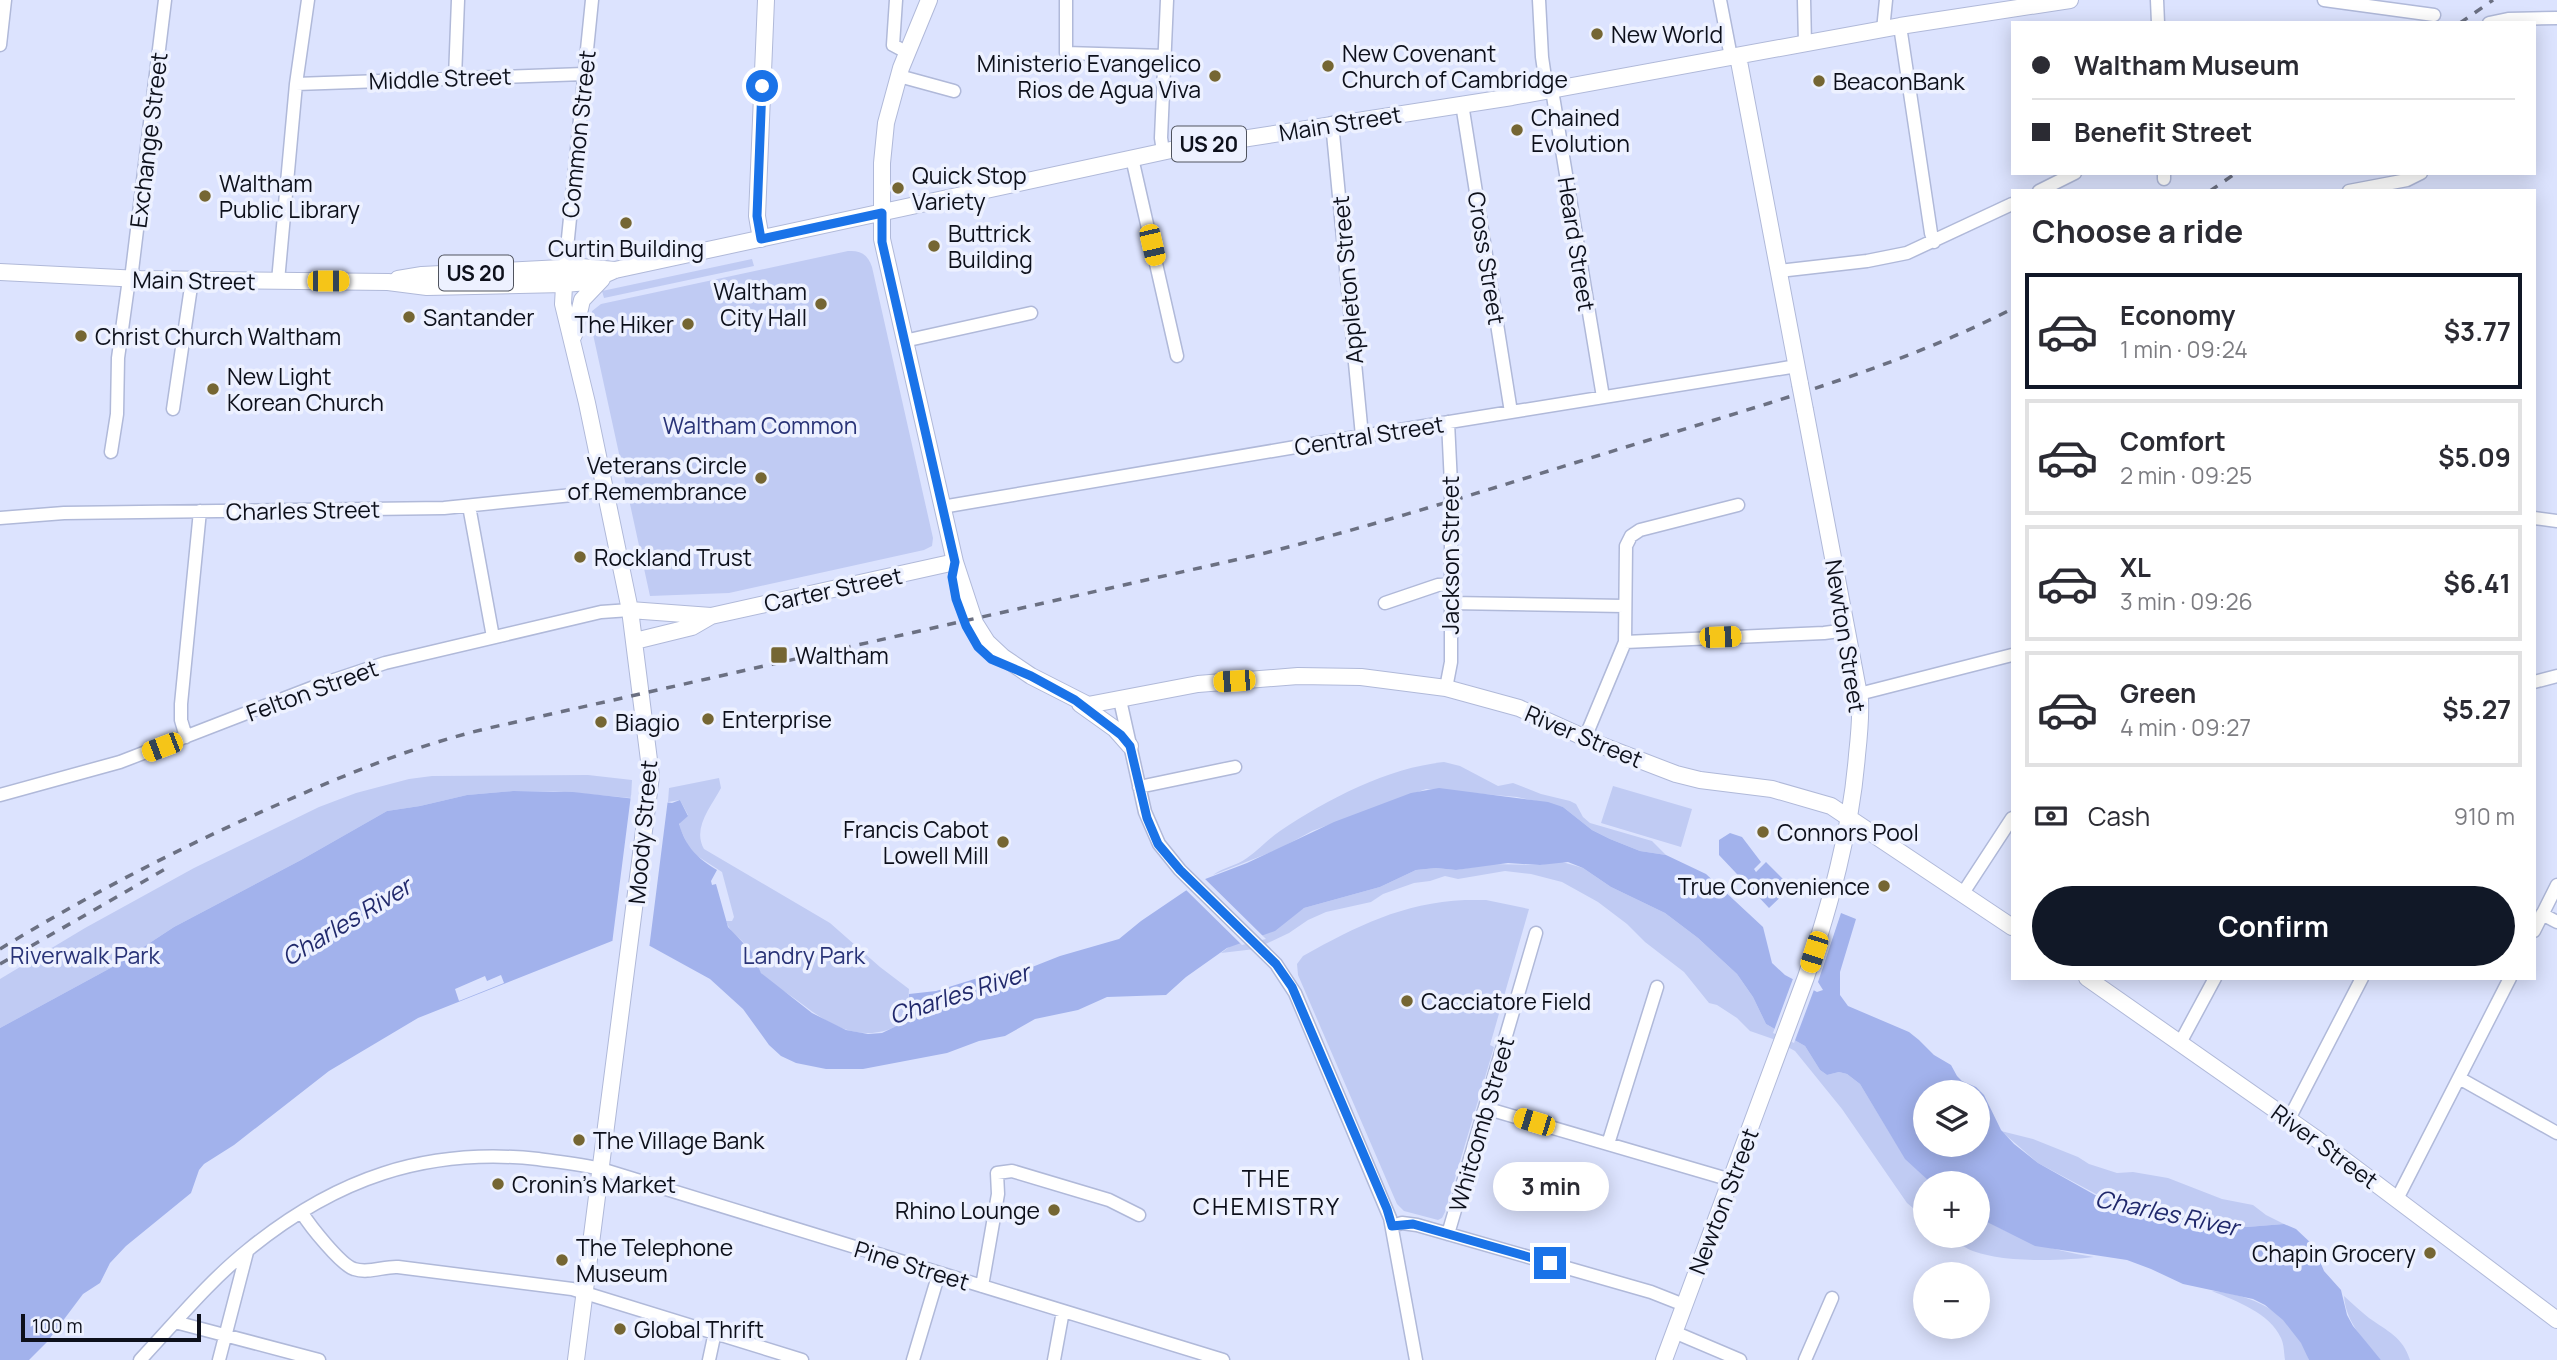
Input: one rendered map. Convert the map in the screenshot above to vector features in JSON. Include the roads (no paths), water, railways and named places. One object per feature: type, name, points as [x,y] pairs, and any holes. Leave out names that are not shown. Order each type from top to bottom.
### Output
[{"type":"main road","points":[[761,239],[757,216],[766,0]]},
{"type":"main road","points":[[929,0],[899,75],[884,139],[882,242],[955,562],[973,618],[981,633],[1003,657],[1075,700],[1115,729],[1130,746]]},
{"type":"main road","name":"Main Street","points":[[0,272],[130,279],[388,282],[427,287],[615,270],[1163,152],[1332,123],[1550,91],[1900,26],[2070,0]]},
{"type":"main road","name":"Newton Street","points":[[1664,1360],[1779,1051],[1822,927],[1850,817],[1860,720],[1859,694],[1847,630],[1779,271],[1735,57]]},
{"type":"main road","points":[[573,344],[578,309],[584,296],[615,270]]},
{"type":"main road","name":"Moody Street","points":[[564,276],[564,304],[630,610],[650,752],[649,795],[576,1360]]},
{"type":"main road","name":"Carter Street","points":[[630,610],[711,616],[955,562]]},
{"type":"main road","name":"Carter Street","points":[[635,640],[692,627],[711,616]]},
{"type":"main road","name":"River Street","points":[[1075,700],[1092,705],[1198,684],[1298,676],[1371,677],[1446,688],[1520,708],[1585,738],[1676,774],[1785,792],[1825,803],[1850,817],[2011,926]]},
{"type":"main road","name":"River Street","points":[[2090,980],[2289,1119],[2557,1320]]},
{"type":"street","points":[[0,45],[5,0]]},
{"type":"street","name":"Exchange Street","points":[[111,452],[117,414],[118,358],[164,0]]},
{"type":"street","points":[[278,281],[296,84],[307,0]]},
{"type":"street","points":[[455,78],[458,0]]},
{"type":"street","name":"Common Street","points":[[564,276],[592,0]]},
{"type":"street","points":[[897,0],[893,45],[908,53]]},
{"type":"street","points":[[1066,0],[1066,53],[1165,56]]},
{"type":"street","points":[[1163,152],[1161,133],[1167,0]]},
{"type":"street","name":"Heard Street","points":[[1539,0],[1542,65],[1550,91],[1603,397]]},
{"type":"street","points":[[1720,0],[1735,57]]},
{"type":"street","points":[[1804,0],[1805,44]]},
{"type":"street","points":[[1883,30],[1886,0]]},
{"type":"street","points":[[2157,0],[2158,21]]},
{"type":"street","points":[[2324,0],[2434,15]]},
{"type":"street","points":[[2498,21],[2557,18]]},
{"type":"street","points":[[1900,26],[1934,242]]},
{"type":"street","name":"Middle Street","points":[[296,84],[584,74]]},
{"type":"street","points":[[899,75],[954,91]]},
{"type":"street","name":"Cross Street","points":[[1462,104],[1511,412]]},
{"type":"street","name":"Appleton Street","points":[[1332,123],[1362,436]]},
{"type":"street","points":[[1132,158],[1177,356]]},
{"type":"street","points":[[2043,189],[2071,175]]},
{"type":"street","points":[[2360,189],[2407,180],[2417,175]]},
{"type":"street","points":[[1779,271],[1878,259],[1915,250],[2011,204]]},
{"type":"street","points":[[173,409],[191,280]]},
{"type":"street","points":[[904,341],[1031,313]]},
{"type":"street","name":"Central Street","points":[[942,507],[1797,366]]},
{"type":"street","name":"Jackson Street","points":[[1446,688],[1451,662],[1451,484],[1448,422]]},
{"type":"street","name":"Charles Street","points":[[0,518],[64,513],[419,509],[582,494],[605,489]]},
{"type":"street","points":[[1585,738],[1625,642],[1624,561],[1626,546],[1631,536],[1640,530],[1738,505]]},
{"type":"street","points":[[469,506],[493,637]]},
{"type":"street","points":[[187,737],[181,720],[181,704],[200,511]]},
{"type":"street","points":[[2536,518],[2557,521]]},
{"type":"street","points":[[1385,603],[1438,585],[1451,584]]},
{"type":"street","points":[[1451,603],[1625,606]]},
{"type":"street","name":"Felton Street","points":[[0,795],[113,765],[369,668],[606,611],[630,610]]},
{"type":"street","points":[[1625,642],[1847,630]]},
{"type":"street","points":[[1859,694],[2011,654]]},
{"type":"street","points":[[2536,681],[2557,676]]},
{"type":"street","points":[[1119,700],[1153,834],[1180,870],[1283,972],[1295,993],[1387,1209],[1416,1360]]},
{"type":"street","points":[[1139,787],[1235,768]]},
{"type":"street","points":[[1963,893],[2011,820]]},
{"type":"street","points":[[2536,926],[2557,885]]},
{"type":"street","points":[[2542,914],[2557,922]]},
{"type":"street","name":"Whitcomb Street","points":[[1448,1234],[1536,933]]},
{"type":"street","points":[[2180,1043],[2214,980]]},
{"type":"street","points":[[2289,1119],[2361,980]]},
{"type":"street","points":[[2397,1199],[2509,980]]},
{"type":"street","points":[[1608,1144],[1657,987]]},
{"type":"street","points":[[2459,1078],[2557,1133]]},
{"type":"street","points":[[1485,1108],[1731,1180]]},
{"type":"street","name":"Pine Street","points":[[140,1360],[247,1251],[302,1213],[373,1177],[435,1160],[468,1156],[500,1156],[601,1169],[1223,1360]]},
{"type":"street","points":[[982,1286],[998,1194],[997,1172],[1012,1171],[1109,1199],[1139,1215]]},
{"type":"street","points":[[302,1213],[345,1263],[354,1269],[376,1270],[393,1266],[480,1276],[585,1293],[802,1360]]},
{"type":"street","points":[[1392,1226],[1409,1223],[1651,1292],[1684,1305]]},
{"type":"street","points":[[219,1360],[247,1251]]},
{"type":"street","points":[[913,1360],[939,1273]]},
{"type":"street","points":[[1805,1360],[1832,1298]]},
{"type":"street","points":[[1054,1360],[1063,1311]]},
{"type":"street","points":[[175,1322],[319,1360]]},
{"type":"street","points":[[709,1360],[715,1332]]},
{"type":"street","points":[[1674,1332],[1740,1360]]},
{"type":"water","name":"Charles River","points":[[1439,788],[1548,802],[1563,807],[1592,830],[1610,839],[1640,851],[1666,855],[1706,874],[1763,927],[1772,963],[1785,975],[1817,992],[1823,990],[1818,982],[1841,913],[1856,919],[1840,972],[1840,995],[1848,1006],[1909,1032],[1934,1055],[1951,1065],[1961,1080],[1913,1080],[1913,1157],[1990,1157],[1990,1107],[2001,1130],[2014,1144],[2038,1163],[2095,1195],[2143,1212],[2199,1225],[2247,1227],[2284,1224],[2296,1229],[2313,1245],[2324,1271],[2341,1290],[2347,1315],[2353,1326],[2381,1360],[2309,1360],[2301,1343],[2283,1320],[2253,1299],[2183,1284],[2127,1260],[2035,1246],[1990,1224],[1990,1171],[1918,1171],[1905,1159],[1860,1084],[1847,1074],[1839,1072],[1827,1075],[1820,1070],[1805,1046],[1766,1024],[1753,997],[1737,974],[1698,938],[1665,913],[1611,887],[1583,868],[1568,862],[1540,865],[1508,863],[1456,870],[1416,870],[1380,887],[1304,908],[1275,931],[1227,948],[1166,995],[1107,997],[1078,1010],[1035,1019],[1005,1036],[979,1041],[947,1053],[863,1069],[826,1069],[796,1063],[781,1056],[769,1045],[743,1009],[710,979],[650,946],[612,941],[418,1018],[329,1071],[234,1145],[204,1164],[199,1170],[191,1193],[126,1246],[110,1263],[100,1283],[83,1294],[47,1342],[29,1360],[0,1360],[0,1028],[116,965],[174,927],[387,811],[467,795],[513,791],[573,792],[672,803],[680,800],[688,816],[679,824],[685,839],[698,856],[717,870],[711,881],[712,885],[716,884],[728,927],[751,951],[761,973],[812,1013],[846,1030],[868,1034],[882,1033],[907,1021],[909,994],[936,991],[981,977],[1022,971],[1060,956],[1119,939],[1200,881],[1247,863],[1334,822],[1411,793]]},
{"type":"water","name":"Connors Pool","points":[[1730,833],[1742,837],[1761,862],[1754,869],[1756,872],[1766,862],[1791,887],[1769,908],[1719,855],[1719,840]]},
{"type":"railway","points":[[2463,21],[2493,0]]},
{"type":"railway","points":[[2213,189],[2233,175]]},
{"type":"railway","points":[[0,949],[103,890],[208,837],[330,782],[435,743],[489,728],[1257,555],[1353,529],[1828,384],[1922,350],[2011,309]]},
{"type":"railway","points":[[0,964],[167,868]]},
{"type":"place","name":"New World","points":[[1597,34]]},
{"type":"place","name":"New Covenant Church of Cambridge","points":[[1328,66]]},
{"type":"place","name":"Ministerio Evangelico Rios de Agua Viva","points":[[1215,76]]},
{"type":"place","name":"BeaconBank","points":[[1819,81]]},
{"type":"place","name":"Chained Evolution","points":[[1517,130]]},
{"type":"place","name":"Quick Stop Variety","points":[[898,188]]},
{"type":"place","name":"Waltham Public Library","points":[[205,196]]},
{"type":"place","name":"Curtin Building","points":[[626,223]]},
{"type":"place","name":"Buttrick Building","points":[[934,246]]},
{"type":"place","name":"Waltham City Hall","points":[[821,304]]},
{"type":"place","name":"Santander","points":[[409,317]]},
{"type":"place","name":"The Hiker","points":[[688,324]]},
{"type":"place","name":"Christ Church Waltham","points":[[81,336]]},
{"type":"place","name":"New Light Korean Church","points":[[213,389]]},
{"type":"place","name":"Veterans Circle of Remembrance","points":[[761,478]]},
{"type":"place","name":"Rockland Trust","points":[[580,557]]},
{"type":"place","name":"Waltham","points":[[779,655]]},
{"type":"place","name":"Enterprise","points":[[708,719]]},
{"type":"place","name":"Biagio","points":[[601,722]]},
{"type":"place","name":"Connors Pool","points":[[1763,832]]},
{"type":"place","name":"Francis Cabot Lowell Mill","points":[[1003,842]]},
{"type":"place","name":"True Convenience","points":[[1884,886]]},
{"type":"place","name":"Cacciatore Field","points":[[1407,1001]]},
{"type":"place","name":"The Village Bank","points":[[579,1140]]},
{"type":"place","name":"Cronin's Market","points":[[498,1184]]},
{"type":"place","name":"Rhino Lounge","points":[[1054,1210]]},
{"type":"place","name":"Chapin Grocery","points":[[2430,1253]]},
{"type":"place","name":"The Telephone Museum","points":[[562,1260]]},
{"type":"place","name":"Global Thrift","points":[[620,1329]]},
{"type":"district","name":"THE CHEMISTRY","points":[[1267,1191]]},
{"type":"park label","name":"Waltham Common","points":[[760,425]]},
{"type":"park label","name":"Riverwalk Park","points":[[85,955]]},
{"type":"park label","name":"Landry Park","points":[[804,955]]}]
